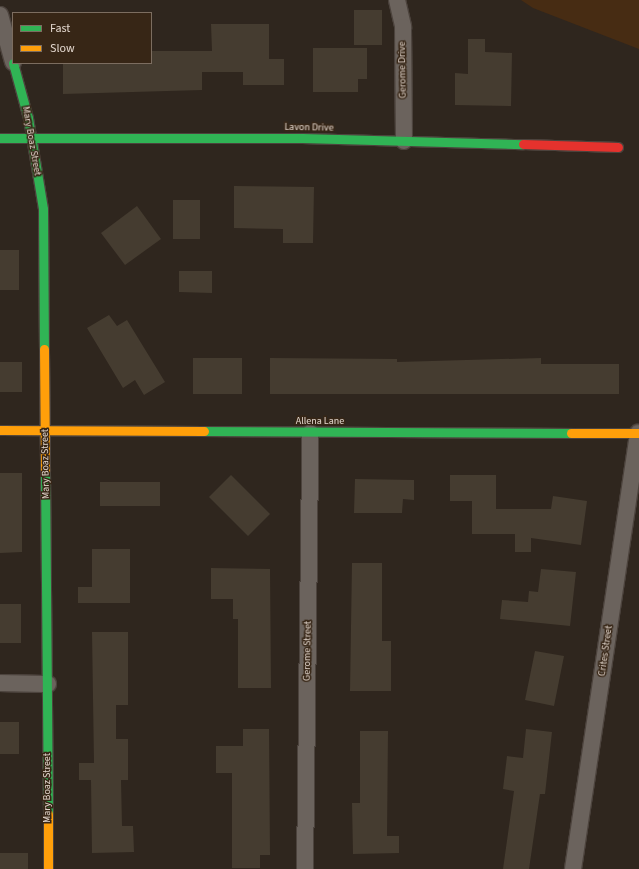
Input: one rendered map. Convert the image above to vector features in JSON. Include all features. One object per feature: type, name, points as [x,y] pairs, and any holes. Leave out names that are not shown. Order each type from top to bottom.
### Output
[{"type":"street","name":"Gerome Drive","points":[[397,0],[403,27],[404,141]]},
{"type":"street","name":"Mary Boaz Street","points":[[0,16],[12,59]]},
{"type":"street","name":"Mary Boaz Street","points":[[13,64],[32,138],[43,210],[48,684],[48,869]]},
{"type":"street","name":"Lavon Drive","points":[[0,138],[404,141],[618,147]]},
{"type":"street","name":"Allena Lane","points":[[0,430],[310,433],[638,433]]},
{"type":"street","name":"Gerome Street","points":[[305,869],[310,433]]},
{"type":"street","name":"Crites Street","points":[[573,869],[638,433]]},
{"type":"street","points":[[0,683],[48,684]]},
{"type":"shaded area","points":[[521,0],[639,0],[639,49],[533,8]]},
{"type":"building","points":[[354,10],[382,10],[382,45],[354,45]]},
{"type":"building","points":[[211,24],[269,24],[269,59],[284,59],[284,85],[243,85],[243,72],[202,72],[202,90],[63,94],[63,64],[152,64],[152,51],[212,51]]},
{"type":"building","points":[[468,39],[485,39],[485,52],[512,53],[511,106],[455,105],[455,73],[468,74]]},
{"type":"building","points":[[313,48],[367,48],[367,79],[358,79],[358,92],[313,92]]},
{"type":"building","points":[[234,186],[314,187],[313,243],[283,243],[283,229],[234,228]]},
{"type":"building","points":[[173,200],[200,200],[200,239],[173,239]]},
{"type":"building","points":[[137,206],[161,239],[125,265],[101,233]]},
{"type":"building","points":[[0,250],[19,250],[19,290],[0,290]]},
{"type":"building","points":[[179,271],[212,271],[212,293],[179,292]]},
{"type":"building","points":[[109,315],[117,326],[127,320],[165,382],[144,395],[135,380],[123,388],[87,328]]},
{"type":"building","points":[[193,358],[242,358],[242,394],[193,394]]},
{"type":"building","points":[[270,358],[397,359],[397,362],[541,358],[541,364],[619,364],[619,394],[270,394]]},
{"type":"building","points":[[0,362],[22,362],[22,392],[0,392]]},
{"type":"building","points":[[0,473],[22,473],[22,552],[0,553]]},
{"type":"building","points":[[231,475],[270,514],[248,536],[209,497]]},
{"type":"building","points":[[450,475],[496,475],[496,509],[551,509],[553,496],[587,501],[581,545],[531,538],[531,552],[515,552],[515,534],[472,534],[472,501],[450,501]]},
{"type":"building","points":[[355,479],[414,480],[414,500],[403,499],[402,513],[354,513]]},
{"type":"building","points":[[100,482],[160,482],[160,506],[100,506]]},
{"type":"building","points":[[92,549],[130,549],[130,603],[78,603],[78,587],[92,587]]},
{"type":"building","points":[[352,563],[382,563],[382,641],[391,641],[391,691],[350,691]]},
{"type":"building","points":[[211,568],[270,569],[271,688],[238,688],[238,619],[233,619],[233,599],[211,599]]},
{"type":"building","points":[[541,569],[576,572],[570,626],[500,619],[502,600],[528,602],[529,591],[538,592]]},
{"type":"building","points":[[0,604],[21,604],[21,643],[0,643]]},
{"type":"building","points":[[92,632],[128,632],[128,705],[116,705],[116,739],[128,739],[128,780],[121,780],[122,826],[133,826],[134,852],[92,853],[91,780],[79,780],[79,763],[94,763]]},
{"type":"building","points":[[535,651],[564,656],[554,706],[525,700]]},
{"type":"building","points":[[0,722],[19,722],[19,754],[0,754]]},
{"type":"building","points":[[243,729],[269,729],[270,855],[260,855],[260,868],[232,868],[232,773],[216,773],[216,746],[243,746]]},
{"type":"building","points":[[526,729],[552,732],[545,794],[540,794],[529,869],[503,869],[514,791],[503,789],[507,756],[523,758]]},
{"type":"building","points":[[360,731],[388,731],[387,836],[399,836],[399,853],[353,854],[352,803],[360,803]]},
{"type":"building","points":[[0,853],[28,853],[28,869],[0,869]]},
{"type":"traffic: fast","points":[[13,64],[28,118],[43,209],[44,349]]},
{"type":"traffic: fast","points":[[0,138],[302,138],[523,144]]},
{"type":"traffic: fast","points":[[204,431],[571,433]]},
{"type":"traffic: fast","points":[[45,471],[48,814]]},
{"type":"traffic: slow","points":[[44,349],[45,471]]},
{"type":"traffic: slow","points":[[0,430],[204,431]]},
{"type":"traffic: slow","points":[[571,433],[639,433]]},
{"type":"traffic: slow","points":[[48,814],[48,869]]},
{"type":"traffic: jam","points":[[523,144],[618,147]]}]
